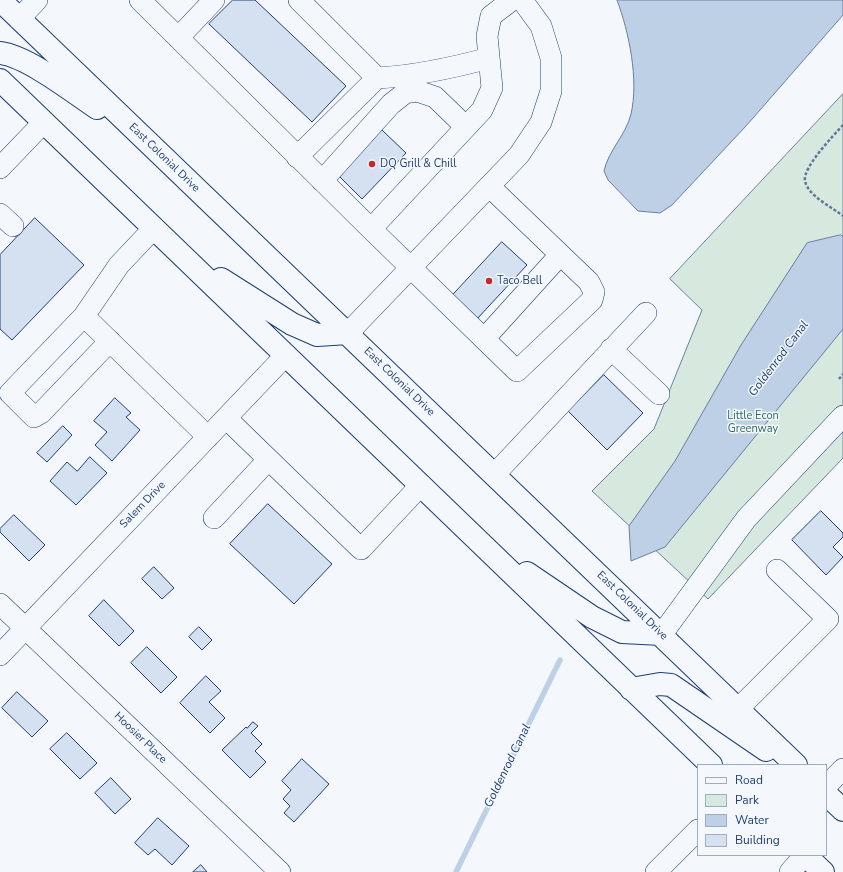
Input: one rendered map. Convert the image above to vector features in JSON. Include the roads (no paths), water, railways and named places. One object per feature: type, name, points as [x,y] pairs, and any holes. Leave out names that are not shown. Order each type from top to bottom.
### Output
[{"type":"highway","name":"East Colonial Drive","points":[[0,0],[10,16],[138,134],[348,333],[494,475],[662,634],[731,715],[795,764]]},
{"type":"highway","points":[[0,53],[7,54],[31,65],[138,134]]},
{"type":"highway","points":[[0,80],[709,764]]},
{"type":"highway","points":[[184,257],[292,324],[317,335],[348,333]]},
{"type":"highway","points":[[451,515],[545,587],[592,617],[622,632],[662,634]]},
{"type":"highway","points":[[631,689],[660,684],[671,685],[731,715],[785,764]]},
{"type":"highway","points":[[827,795],[843,810]]},
{"type":"highway","points":[[806,856],[823,872]]},
{"type":"street","points":[[10,16],[37,0]]},
{"type":"street","points":[[140,0],[370,229],[517,371],[592,300],[594,292],[588,282],[489,186]]},
{"type":"street","points":[[178,38],[214,0]]},
{"type":"street","points":[[299,0],[377,78]]},
{"type":"street","points":[[370,229],[482,110],[492,88],[487,36],[491,16],[512,0]]},
{"type":"street","points":[[348,333],[519,155],[542,122],[551,91],[551,58],[541,26],[522,0]]},
{"type":"street","points":[[297,157],[377,78],[403,76],[448,69],[489,58]]},
{"type":"street","points":[[322,181],[391,104],[405,93],[417,91],[435,97],[466,126]]},
{"type":"street","points":[[0,168],[44,122]]},
{"type":"street","points":[[110,341],[41,413],[34,417],[10,393],[84,316],[119,265],[154,228]]},
{"type":"street","points":[[484,339],[560,255]]},
{"type":"street","points":[[494,475],[646,312]]},
{"type":"street","points":[[84,316],[208,437]]},
{"type":"street","points":[[611,349],[659,394]]},
{"type":"street","name":"Salem Drive","points":[[0,655],[286,355]]},
{"type":"street","points":[[662,634],[746,519],[843,416]]},
{"type":"street","points":[[226,418],[361,549],[420,485]]},
{"type":"street","points":[[214,518],[268,460]]},
{"type":"street","points":[[731,715],[828,619],[777,570]]},
{"type":"street","name":"Hoosier Place","points":[[0,604],[280,872]]},
{"type":"street","points":[[827,785],[843,769]]},
{"type":"street","points":[[656,872],[697,831]]},
{"type":"street","points":[[790,872],[804,856]]},
{"type":"water","points":[[617,0],[843,0],[843,15],[746,126],[672,205],[660,213],[638,211],[608,180],[604,171],[609,157],[629,122],[633,101],[634,86],[632,56]]},
{"type":"water","points":[[841,235],[843,237],[843,329],[665,547],[631,561],[629,526],[675,461],[741,345],[807,243]]},
{"type":"waterway","name":"Goldenrod Canal","points":[[456,872],[560,660]]},
{"type":"place","name":"DQ Grill & Chill","points":[[372,164]]},
{"type":"place","name":"Taco Bell","points":[[489,281]]},
{"type":"park label","name":"Little Econ Greenway","points":[[753,422]]}]
